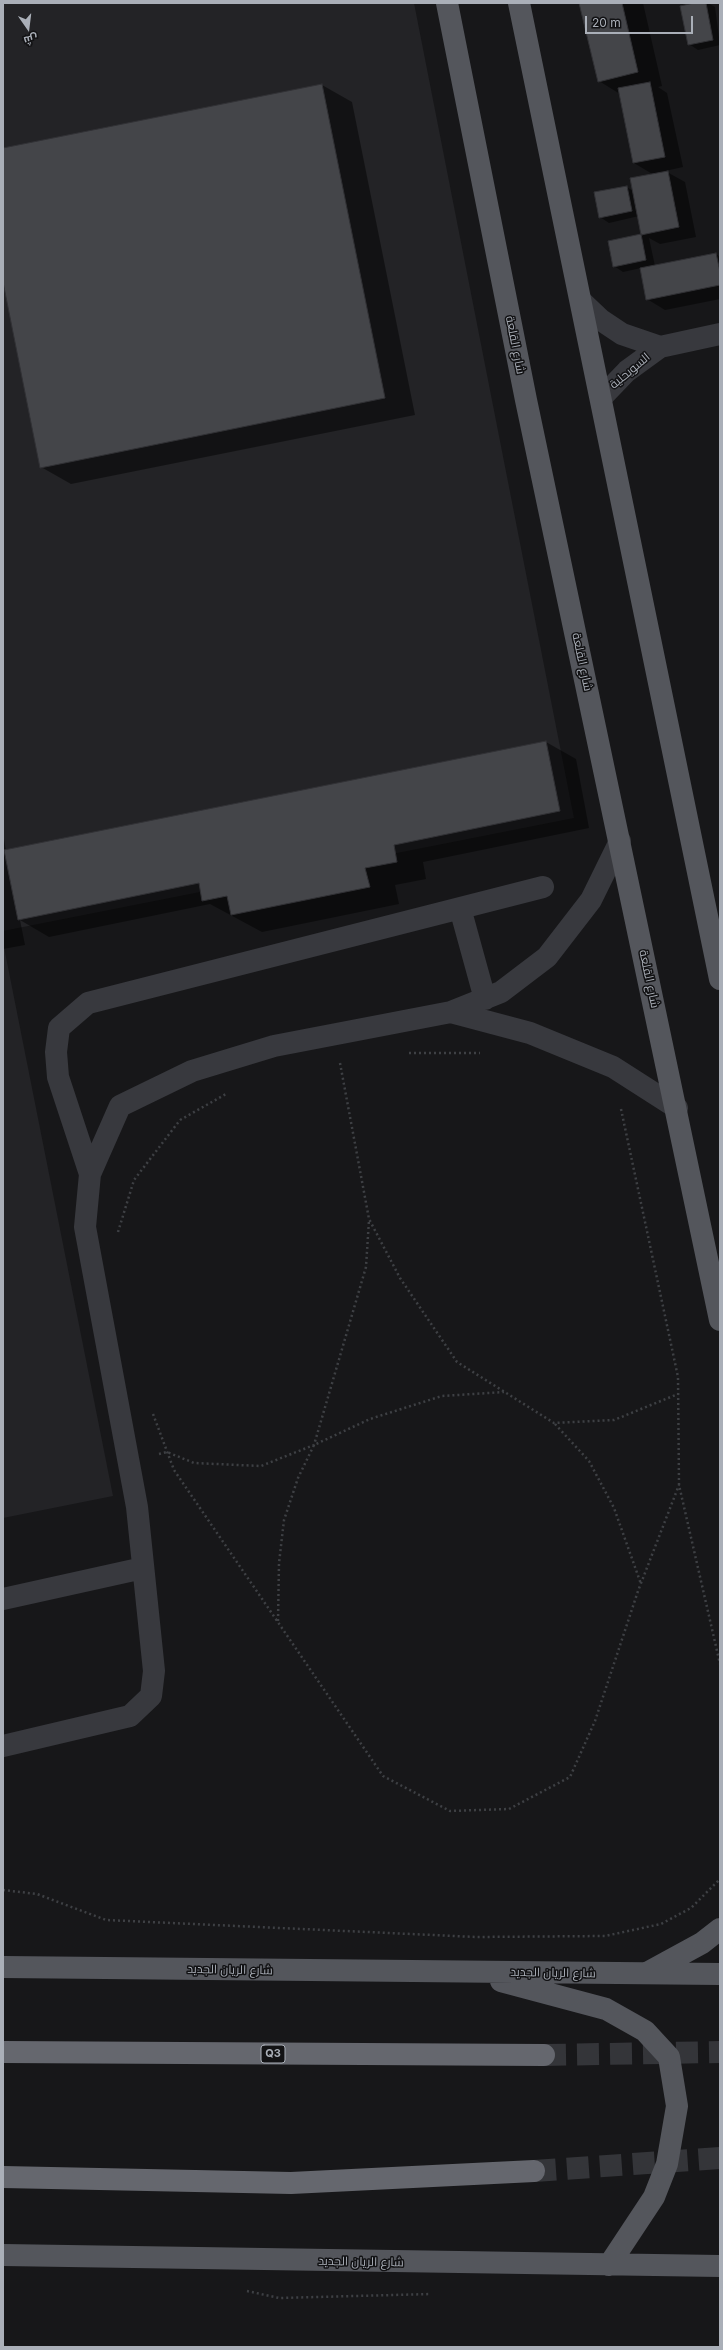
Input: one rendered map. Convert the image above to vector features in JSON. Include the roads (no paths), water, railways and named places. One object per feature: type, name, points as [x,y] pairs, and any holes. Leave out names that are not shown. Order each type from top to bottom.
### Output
[{"type":"highway","name":"Q3","points":[[3,2052],[544,2055]]},
{"type":"highway","points":[[3,2177],[291,2183],[534,2171]]},
{"type":"main road","name":"شارع القلعة","points":[[447,3],[526,400],[720,1320]]},
{"type":"main road","points":[[519,3],[602,397],[720,979]]},
{"type":"main road","points":[[644,1974],[702,1943],[720,1929]]},
{"type":"main road","name":"شارع الريان الجديد","points":[[3,1967],[470,1973],[720,1974]]},
{"type":"main road","points":[[470,1973],[606,2009],[645,2031],[669,2057],[677,2106],[667,2164],[654,2197],[609,2264]]},
{"type":"main road","name":"شارع الريان الجديد","points":[[3,2255],[720,2266]]},
{"type":"street","name":"السويحلية","points":[[582,302],[601,320],[622,334],[660,347]]},
{"type":"street","name":"السويحلية","points":[[602,397],[627,371],[660,347],[720,334]]},
{"type":"street","points":[[3,1746],[130,1716],[151,1696],[154,1671],[137,1507],[85,1227],[90,1174],[120,1106],[192,1071],[274,1046],[451,1012],[500,992],[547,957],[591,900],[620,841]]},
{"type":"street","points":[[90,1174],[58,1077],[56,1052],[59,1028],[88,1003],[543,887]]},
{"type":"street","points":[[460,908],[485,999]]},
{"type":"street","points":[[451,1012],[530,1033],[613,1067],[676,1108]]},
{"type":"street","points":[[3,1599],[143,1568]]},
{"type":"tunnel","points":[[544,2055],[720,2052]]},
{"type":"tunnel","points":[[534,2171],[720,2158]]}]
